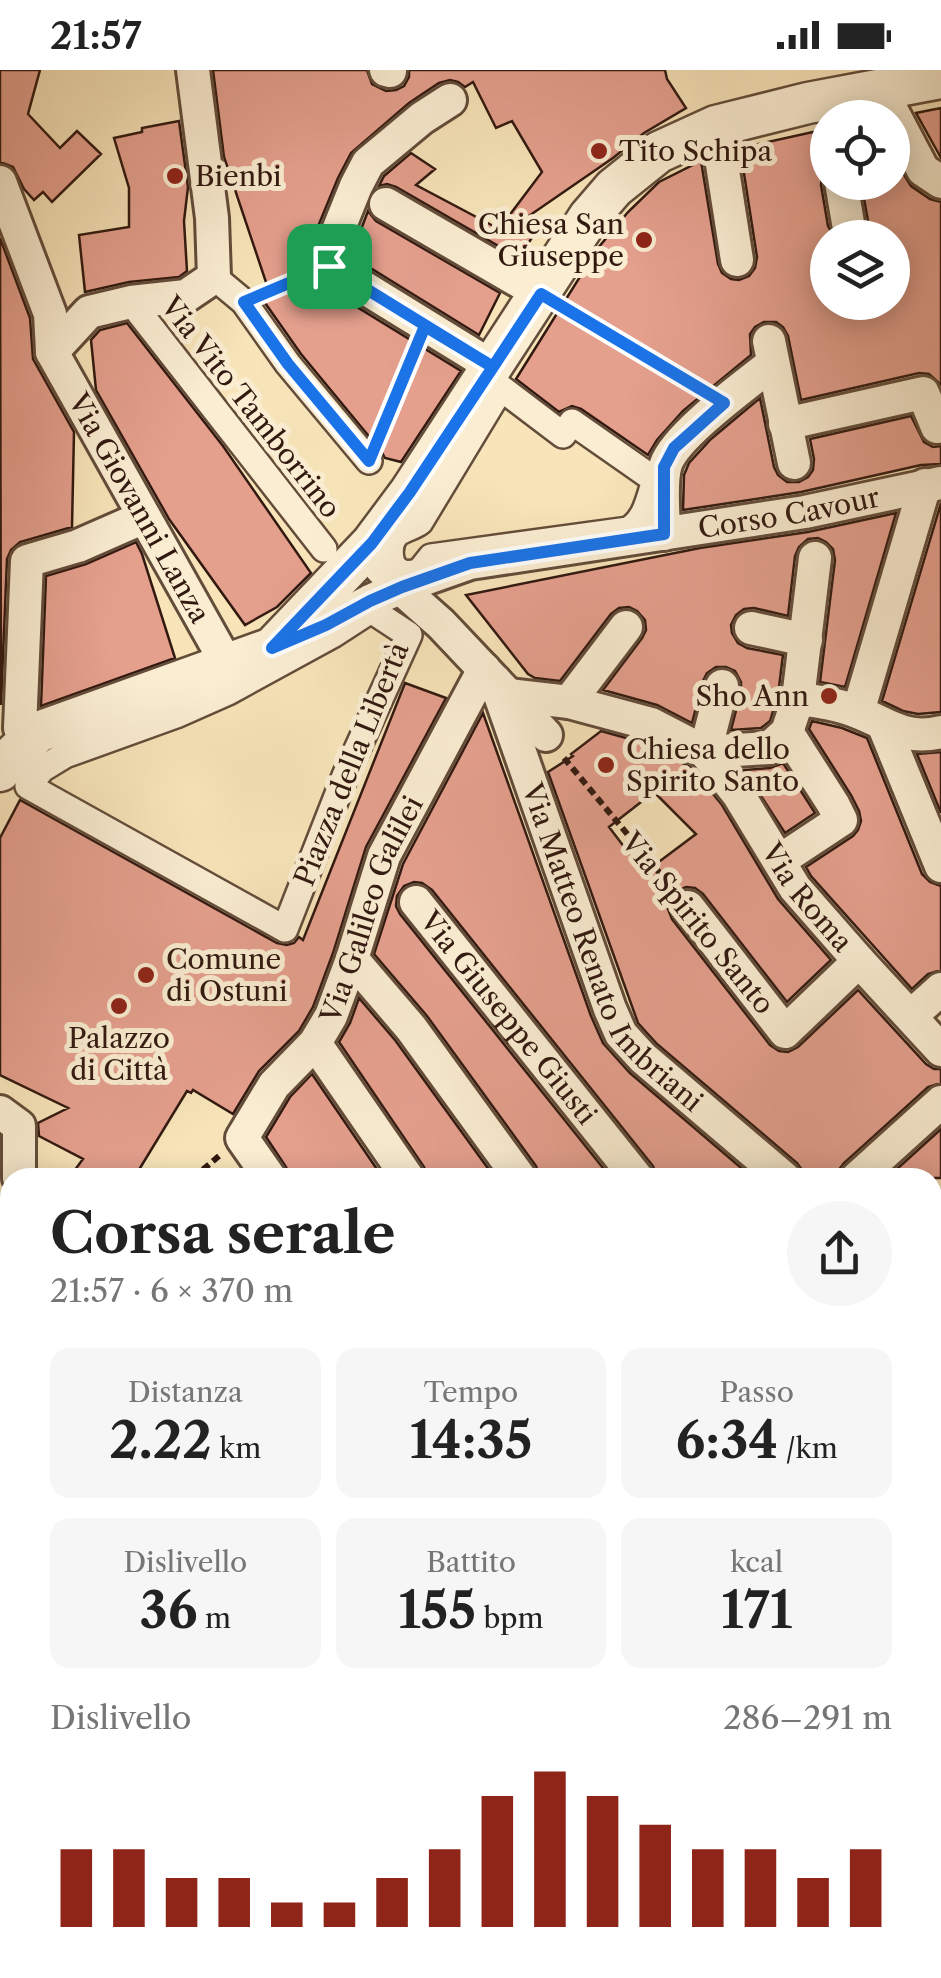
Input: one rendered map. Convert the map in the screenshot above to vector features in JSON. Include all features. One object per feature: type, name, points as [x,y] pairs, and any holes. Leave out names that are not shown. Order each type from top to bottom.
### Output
[{"type":"street","points":[[193,70],[212,218],[214,278],[244,302],[288,364],[369,461]]},
{"type":"street","name":"Piazza della Libertà","points":[[862,100],[941,78]]},
{"type":"street","points":[[450,100],[368,162],[333,244],[329,266],[493,367]]},
{"type":"street","name":"Piazza della Libertà","points":[[31,734],[272,648],[372,543],[410,492],[589,216],[614,188],[659,152],[716,126],[810,104]]},
{"type":"street","points":[[716,126],[736,260]]},
{"type":"street","points":[[910,145],[923,170],[941,182]]},
{"type":"street","points":[[0,182],[50,314],[52,352]]},
{"type":"street","points":[[386,204],[541,294]]},
{"type":"street","points":[[52,352],[89,312],[131,302],[186,296],[214,278]]},
{"type":"street","name":"Via Vito Tamborrino","points":[[131,302],[324,549]]},
{"type":"street","name":"Via Giovanni Lanza","points":[[52,352],[227,664]]},
{"type":"street","points":[[664,534],[664,467],[674,448],[724,403],[771,352],[794,462]]},
{"type":"street","points":[[500,388],[563,435],[572,422],[654,480],[644,513],[637,525],[628,530],[430,557],[419,572],[408,574],[399,572],[393,564],[391,544],[398,533],[420,522],[500,388]]},
{"type":"street","points":[[785,424],[922,393],[936,428]]},
{"type":"street","points":[[933,484],[870,718],[941,866]]},
{"type":"street","name":"Corso Cavour","points":[[272,648],[402,587],[470,563],[805,512],[933,484]]},
{"type":"street","points":[[0,771],[31,734],[27,561],[78,546],[144,517]]},
{"type":"street","name":"Piazza della Libertà","points":[[372,543],[380,567],[546,735]]},
{"type":"street","points":[[722,686],[705,752],[769,748],[787,732],[798,699],[815,558]]},
{"type":"street","name":"Piazza della Libertà","points":[[371,610],[409,635],[284,929],[28,786],[42,769],[31,734],[176,715],[228,692],[371,610]]},
{"type":"street","points":[[569,702],[626,626]]},
{"type":"street","points":[[752,628],[806,640]]},
{"type":"street","name":"Via Roma","points":[[496,682],[651,724],[705,752],[738,794],[796,888],[941,1050]]},
{"type":"street","name":"Via Galileo Galilei","points":[[263,1168],[242,1138],[274,1085],[316,1043],[331,1016],[384,856],[496,682]]},
{"type":"street","name":"Via Matteo Renato Imbriani","points":[[496,682],[621,1034],[643,1058],[772,1168]]},
{"type":"street","points":[[798,699],[815,700],[904,733],[924,736],[941,732]]},
{"type":"street","points":[[779,861],[841,820],[787,732]]},
{"type":"street","name":"Via Giuseppe Giusti","points":[[416,902],[617,1168]]},
{"type":"street","name":"Via Spirito Santo","points":[[688,907],[785,1032],[858,961]]},
{"type":"street","points":[[352,958],[411,1028],[513,1168]]},
{"type":"street","points":[[911,1016],[941,988]]},
{"type":"street","points":[[316,1043],[401,1168]]},
{"type":"street","points":[[868,1168],[941,1102]]},
{"type":"street","points":[[0,1112],[18,1126],[19,1168]]},
{"type":"path","points":[[244,302],[329,266]]},
{"type":"path","points":[[541,294],[724,403]]},
{"type":"path","points":[[369,461],[425,326]]},
{"type":"path","name":"Via Spirito Santo","points":[[546,735],[688,907]]},
{"type":"building","points":[[0,70],[40,70],[28,114],[60,148],[77,131],[101,154],[52,202],[43,192],[34,200],[13,167],[0,162]]},
{"type":"building","points":[[213,70],[367,70],[372,84],[386,91],[404,86],[409,70],[665,70],[686,108],[644,133],[523,220],[533,236],[519,258],[396,187],[379,186],[384,176],[411,153],[435,169],[416,185],[499,229],[542,172],[512,121],[496,128],[473,82],[465,87],[450,80],[439,83],[409,103],[351,153],[314,236],[311,275],[461,371],[401,462],[385,458],[263,300],[271,297],[224,157]]},
{"type":"building","points":[[941,108],[941,158],[916,113]]},
{"type":"building","points":[[179,121],[188,187],[184,221],[187,271],[179,277],[85,292],[79,235],[129,227],[129,188],[114,138]]},
{"type":"building","points":[[810,133],[810,200],[824,200],[827,220],[810,220],[810,320],[910,320],[910,220],[868,220],[864,200],[910,200],[910,184],[941,202],[941,385],[929,374],[919,373],[801,400],[788,336],[776,322],[764,322],[750,334],[751,355],[683,411],[648,455],[581,409],[572,406],[559,412],[516,379],[598,248],[628,212],[659,182],[701,161],[718,264],[731,279],[749,276],[757,257],[740,148]]},
{"type":"building","points":[[368,211],[376,221],[500,293],[479,335],[351,256]]},
{"type":"building","points":[[0,238],[30,318],[33,359],[74,432],[72,527],[20,542],[7,559],[1,705]]},
{"type":"building","points":[[127,323],[223,446],[311,573],[277,607],[245,625],[169,519],[96,390],[91,340],[100,330]]},
{"type":"building","points":[[760,398],[774,467],[787,482],[799,482],[813,470],[810,439],[911,416],[924,442],[941,446],[941,464],[683,510],[684,475],[689,463]]},
{"type":"building","points":[[941,503],[941,712],[918,714],[882,701]]},
{"type":"building","points":[[896,513],[845,687],[820,682],[835,560],[833,549],[826,542],[808,539],[799,547],[788,616],[754,608],[736,615],[731,625],[738,643],[783,655],[778,695],[770,721],[761,728],[731,730],[741,682],[735,671],[726,667],[716,667],[707,673],[692,723],[657,705],[603,690],[646,630],[645,620],[629,607],[611,614],[560,681],[528,674],[466,595],[700,548],[808,532]]},
{"type":"building","points":[[136,542],[175,658],[41,706],[46,576]]},
{"type":"building","name":"Palazzo di Città","points":[[405,683],[446,698],[366,847],[313,1007],[299,1031],[259,1071],[233,1114],[193,1090],[187,1091],[140,1168],[76,1168],[83,1159],[39,1136],[38,1123],[68,1108],[0,1075],[0,838],[20,800],[277,943],[287,945],[299,937],[303,940]]},
{"type":"building","points":[[483,713],[603,1043],[630,1073],[741,1168],[654,1168],[432,890],[422,883],[404,886],[397,896],[400,914],[603,1168],[537,1168],[427,1016],[374,954],[403,864]]},
{"type":"building","points":[[812,721],[867,738],[922,874],[941,886],[941,970],[928,974],[912,989],[806,867],[853,836],[861,821],[851,795],[809,729]]},
{"type":"building","points":[[601,731],[644,743],[692,768],[722,805],[778,899],[831,960],[787,1002],[703,894],[686,887],[670,899],[672,919],[770,1045],[788,1052],[798,1047],[858,990],[926,1064],[941,1069],[941,1083],[928,1087],[840,1168],[801,1168],[657,1044],[638,1023],[548,772]],"holes":[[[654,792],[696,834],[644,873],[609,827]]]},
{"type":"building","points":[[941,752],[941,813],[917,754]]},
{"type":"building","points":[[783,763],[815,813],[785,833],[744,770]]},
{"type":"building","points":[[359,998],[395,1040],[488,1168],[424,1168],[339,1042]]},
{"type":"building","points":[[312,1074],[376,1168],[286,1168],[266,1137],[290,1097]]},
{"type":"building","points":[[941,1129],[941,1168],[898,1168]]},
{"type":"place","name":"Tito Schipa","points":[[599,151]]},
{"type":"place","name":"Bienbi","points":[[175,176]]},
{"type":"place","name":"Chiesa San Giuseppe","points":[[644,240]]},
{"type":"place","name":"Sho Ann","points":[[829,696]]},
{"type":"place","name":"Chiesa dello Spirito Santo","points":[[606,765]]},
{"type":"place","name":"Comune di Ostuni","points":[[146,975]]},
{"type":"place","name":"Palazzo di Città","points":[[119,1006]]},
{"type":"route","points":[[329,266],[244,302],[288,364],[369,461],[425,326],[493,367],[372,543],[272,648],[402,587],[470,563],[664,534],[664,467],[674,448],[724,403],[541,294],[493,367],[329,266]]}]
